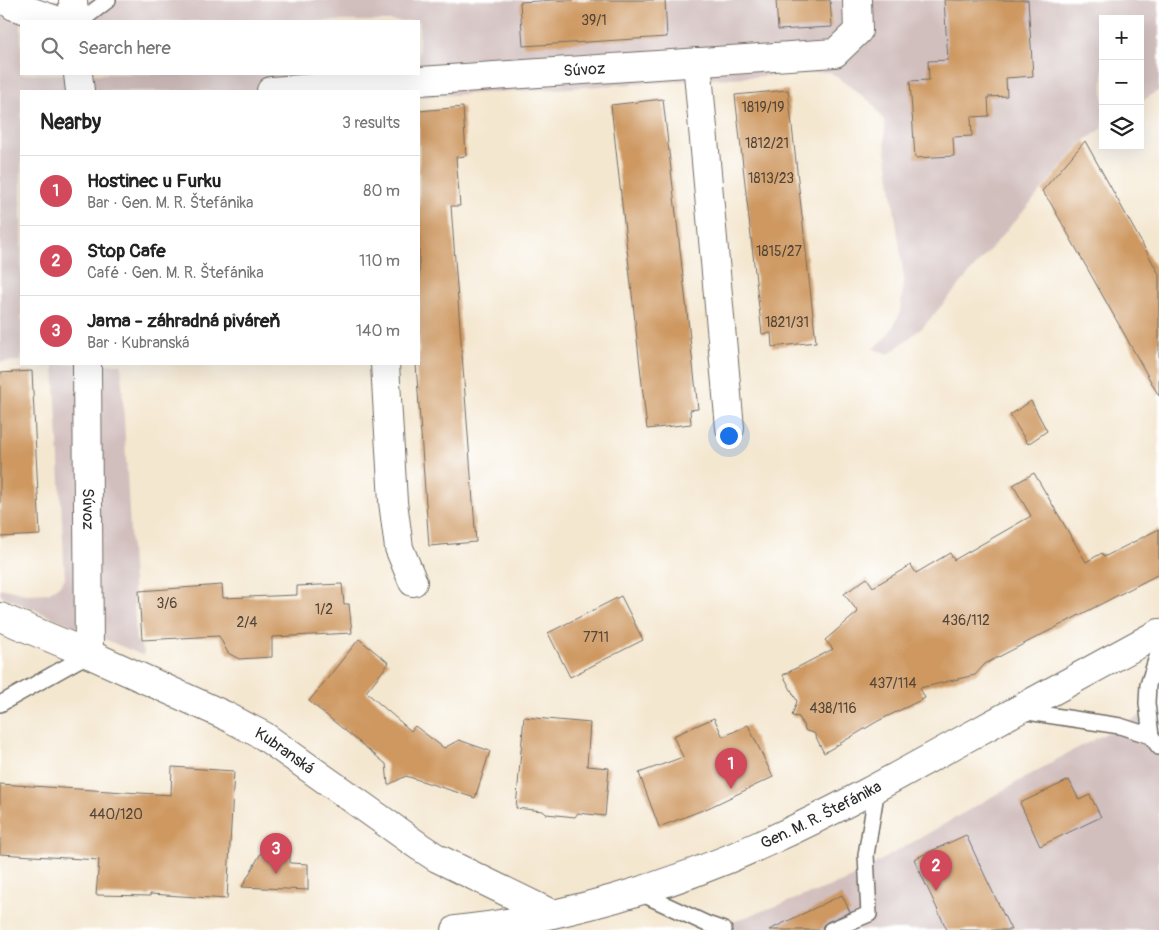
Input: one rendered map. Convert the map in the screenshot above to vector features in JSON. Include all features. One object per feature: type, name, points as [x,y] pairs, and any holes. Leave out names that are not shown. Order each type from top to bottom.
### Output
[{"type":"street","points":[[6,0],[14,6],[56,20]]},
{"type":"street","points":[[73,0],[74,20]]},
{"type":"street","name":"Súvoz","points":[[301,90],[388,87],[835,53],[858,31],[857,0]]},
{"type":"street","points":[[697,62],[730,428]]},
{"type":"street","points":[[78,75],[80,90]]},
{"type":"street","name":"Súvoz","points":[[87,365],[89,654]]},
{"type":"street","points":[[385,365],[393,502],[399,548],[413,582]]},
{"type":"street","name":"Kubranská","points":[[0,617],[89,654],[224,715],[264,736],[437,858],[552,914]]},
{"type":"street","name":"Gen. M. R. Štefánika","points":[[456,930],[552,914],[636,892],[711,866],[767,842],[877,788],[1159,633]]},
{"type":"lane","points":[[82,20],[108,0]]},
{"type":"lane","points":[[1155,742],[1147,703],[1148,685],[1159,651]]},
{"type":"lane","points":[[0,704],[89,654]]},
{"type":"lane","points":[[1017,711],[1120,726],[1155,742]]},
{"type":"lane","points":[[831,930],[869,914],[866,855],[877,788]]},
{"type":"lane","points":[[636,892],[724,930]]},
{"type":"shaded area","points":[[0,0],[1159,0],[1159,90],[1144,100],[1144,15],[1099,15],[1099,131],[1084,141],[923,327],[889,354],[873,349],[894,326],[900,311],[904,279],[885,143],[885,122],[872,103],[830,72],[420,97],[420,90],[20,90],[20,361],[0,362]]},
{"type":"shaded area","points":[[54,365],[121,365],[136,640],[144,650],[144,656],[0,595],[0,588],[26,594],[48,593],[59,586],[65,578]]},
{"type":"shaded area","points":[[1159,706],[1159,930],[710,930],[845,881],[1068,753]]},
{"type":"building","points":[[556,0],[665,0],[667,37],[523,46],[520,2]]},
{"type":"building","points":[[776,0],[830,0],[832,27],[778,30]]},
{"type":"building","points":[[944,0],[1028,0],[1033,76],[1006,78],[1007,96],[988,97],[989,116],[971,117],[972,136],[953,137],[954,156],[915,158],[910,81],[929,80],[928,61],[948,60]]},
{"type":"building","points":[[788,90],[816,342],[772,347],[771,333],[762,334],[735,95]]},
{"type":"building","points":[[663,99],[698,409],[690,410],[691,424],[647,429],[611,105]]},
{"type":"building","points":[[463,107],[466,156],[456,157],[460,206],[451,206],[476,542],[429,546],[416,365],[420,365],[420,111]]},
{"type":"building","points":[[1085,141],[1159,274],[1159,396],[1042,191]]},
{"type":"building","points":[[32,371],[40,535],[0,537],[0,373]]},
{"type":"building","points":[[1031,401],[1047,431],[1028,444],[1010,415]]},
{"type":"building","points":[[1034,473],[1086,562],[1102,553],[1104,557],[1159,529],[1159,574],[985,664],[975,675],[920,688],[925,698],[878,721],[824,753],[814,733],[806,731],[799,717],[792,716],[797,701],[783,675],[833,649],[825,640],[858,612],[844,594],[867,578],[873,587],[911,565],[916,573],[950,553],[954,560],[1031,516],[1013,485]]},
{"type":"building","points":[[342,584],[344,604],[349,604],[352,633],[272,637],[272,657],[239,659],[228,653],[219,636],[142,640],[139,591],[222,585],[223,598],[297,595],[297,586]]},
{"type":"building","points":[[621,596],[643,640],[570,677],[548,633]]},
{"type":"building","points":[[359,639],[389,663],[366,692],[411,731],[415,726],[444,748],[459,740],[490,751],[475,798],[406,776],[388,785],[386,764],[309,701]]},
{"type":"building","points":[[524,717],[590,723],[587,766],[609,768],[605,816],[578,813],[575,817],[516,808]]},
{"type":"building","points":[[714,718],[723,737],[748,725],[773,777],[708,808],[659,827],[639,773],[683,757],[673,736]]},
{"type":"building","points":[[172,767],[234,771],[227,899],[150,894],[150,896],[96,895],[99,860],[0,854],[0,784],[171,795]]},
{"type":"building","points":[[1069,780],[1079,800],[1090,795],[1101,817],[1040,846],[1020,803]]},
{"type":"building","points":[[966,835],[1011,930],[947,930],[914,859]]},
{"type":"building","points":[[267,842],[290,843],[290,863],[308,864],[308,890],[242,887]]},
{"type":"building","points":[[842,895],[850,912],[827,922],[823,925],[822,930],[769,930]]},
{"type":"place","name":"Hostinec u Furku","points":[[731,789]]},
{"type":"place","name":"Jama - záhradná piváreň","points":[[276,874]]},
{"type":"place","name":"Stop Cafe","points":[[936,891]]}]
